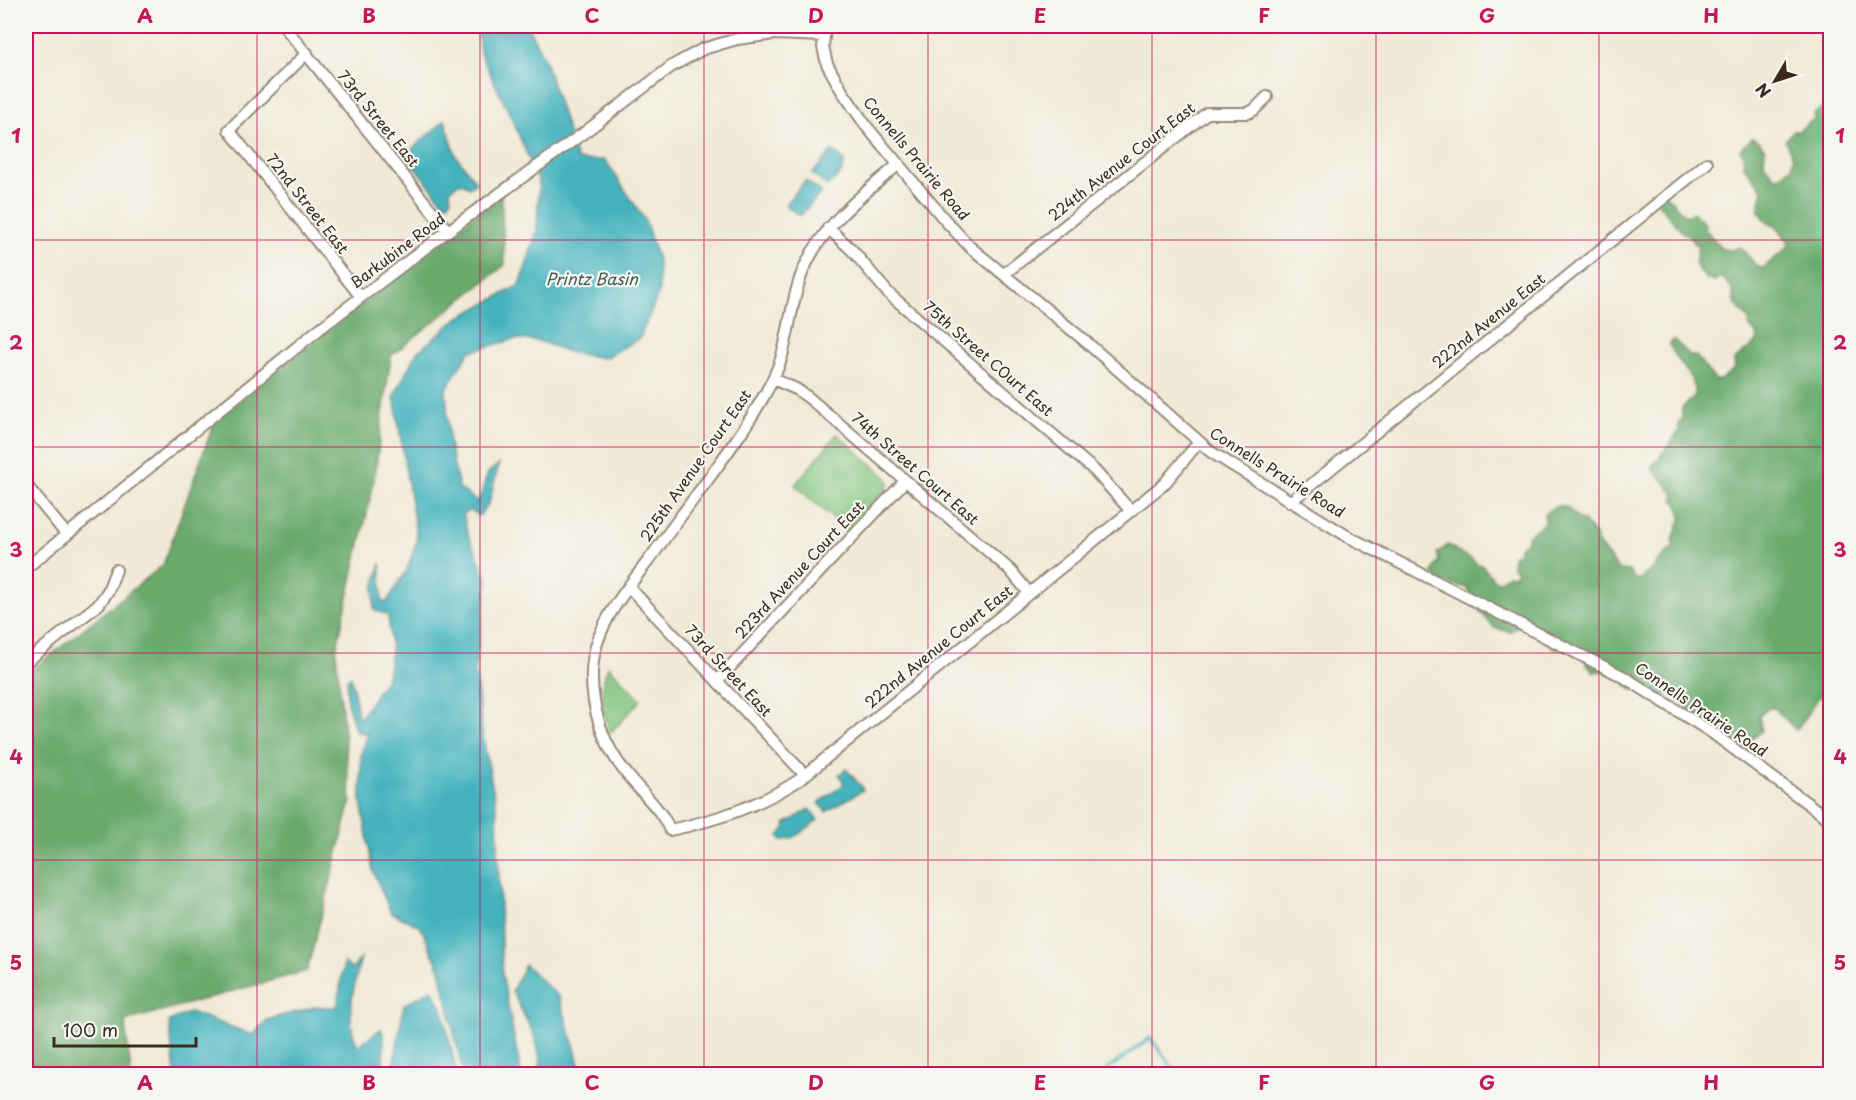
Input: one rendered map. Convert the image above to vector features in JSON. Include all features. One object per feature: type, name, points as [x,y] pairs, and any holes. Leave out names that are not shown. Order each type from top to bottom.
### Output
[{"type":"street","name":"73rd Street East","points":[[284,26],[448,231]]},
{"type":"street","name":"Barkubine Road","points":[[26,568],[280,360],[361,297],[672,66],[703,49],[737,39],[825,31]]},
{"type":"street","name":"Connells Prairie Road","points":[[825,31],[823,47],[827,64],[842,91],[867,127],[970,247],[1084,340],[1211,452],[1347,536],[1624,677],[1711,732],[1830,820]]},
{"type":"street","name":"72nd Street East","points":[[307,53],[229,130],[361,297]]},
{"type":"street","name":"224th Avenue Court East","points":[[1004,274],[1207,113],[1248,113],[1267,97]]},
{"type":"street","name":"222nd Avenue East","points":[[1290,502],[1707,163]]},
{"type":"street","name":"225th Avenue Court East","points":[[670,830],[659,811],[627,775],[610,749],[593,698],[594,653],[615,605],[739,435],[773,379],[781,359],[795,293],[803,271],[820,239],[850,205],[899,164]]},
{"type":"street","name":"75th Street COurt East","points":[[828,228],[852,250],[888,293],[1094,470],[1131,511]]},
{"type":"street","name":"74th Street Court East","points":[[773,379],[796,389],[809,398],[1010,570],[1029,593]]},
{"type":"street","name":"222nd Avenue Court East","points":[[670,830],[722,818],[752,806],[777,794],[805,775],[1164,484],[1199,442]]},
{"type":"street","name":"223rd Avenue Court East","points":[[717,681],[905,481]]},
{"type":"street","points":[[26,485],[67,534]]},
{"type":"street","points":[[26,662],[99,604],[108,591],[116,570]]},
{"type":"street","name":"73rd Street East","points":[[629,587],[805,775]]},
{"type":"green space","points":[[1830,96],[1830,693],[1816,700],[1796,730],[1774,708],[1769,708],[1759,716],[1762,731],[1744,750],[1718,735],[1709,720],[1697,719],[1676,693],[1671,692],[1666,697],[1650,688],[1631,690],[1614,670],[1594,672],[1586,662],[1580,646],[1576,644],[1554,649],[1548,641],[1521,624],[1510,632],[1494,628],[1479,610],[1480,605],[1465,587],[1443,582],[1432,573],[1439,560],[1437,553],[1448,545],[1482,565],[1494,580],[1499,581],[1507,575],[1515,575],[1517,571],[1512,566],[1513,556],[1527,541],[1527,536],[1545,522],[1544,514],[1559,506],[1567,507],[1579,520],[1584,521],[1596,537],[1596,541],[1619,570],[1629,571],[1635,579],[1640,579],[1655,567],[1656,562],[1674,547],[1672,540],[1681,520],[1680,511],[1674,500],[1675,495],[1652,467],[1679,431],[1678,424],[1682,419],[1682,408],[1694,397],[1694,389],[1690,376],[1669,344],[1674,340],[1691,356],[1696,356],[1715,380],[1720,380],[1735,368],[1734,360],[1757,342],[1758,337],[1749,326],[1750,321],[1734,302],[1732,289],[1723,278],[1713,282],[1705,278],[1695,264],[1698,247],[1659,204],[1654,192],[1659,188],[1685,215],[1693,212],[1705,224],[1705,229],[1722,249],[1731,250],[1740,247],[1758,267],[1763,268],[1788,247],[1789,242],[1774,224],[1769,224],[1758,210],[1763,190],[1744,166],[1743,154],[1740,150],[1752,138],[1759,141],[1765,149],[1764,163],[1774,176],[1779,177],[1792,166],[1793,157],[1785,141],[1793,131],[1798,131],[1814,119],[1814,114],[1825,106],[1825,101]]},
{"type":"green space","points":[[501,194],[505,265],[391,356],[373,486],[336,651],[351,802],[307,971],[125,1021],[131,1074],[26,1074],[26,675],[163,565],[215,420]]},
{"type":"green space","points":[[837,434],[887,478],[889,483],[847,531],[795,485]]},
{"type":"green space","points":[[608,666],[641,700],[611,732],[602,699]]},
{"type":"water","name":"Printz Basin","points":[[477,26],[528,26],[545,61],[577,160],[605,160],[645,220],[658,260],[659,292],[640,338],[605,358],[571,353],[539,341],[515,339],[469,352],[446,389],[449,443],[459,488],[478,502],[488,473],[499,464],[489,503],[479,516],[471,510],[463,513],[467,532],[488,580],[475,669],[483,737],[497,810],[502,973],[521,1074],[463,1074],[440,970],[420,926],[391,913],[373,871],[361,801],[361,754],[368,733],[356,732],[347,702],[347,679],[351,676],[359,720],[387,677],[391,651],[388,615],[374,610],[374,588],[381,563],[382,601],[386,603],[407,570],[417,540],[394,396],[416,353],[458,318],[520,285],[537,230],[539,182],[480,53]]},
{"type":"water","points":[[445,120],[456,156],[476,182],[470,187],[460,182],[450,190],[451,200],[448,204],[444,203],[405,155]]},
{"type":"water","points":[[832,151],[844,160],[844,165],[839,175],[827,186],[812,174]]},
{"type":"water","points":[[805,181],[822,192],[799,215],[786,206],[786,203]]},
{"type":"water","points":[[846,769],[863,790],[826,812],[819,803],[844,784],[839,775]]},
{"type":"water","points":[[810,809],[818,820],[796,836],[781,840],[779,836],[786,827],[785,824]]},
{"type":"water","points":[[361,957],[353,991],[351,1024],[358,1046],[381,1029],[384,1037],[383,1074],[175,1074],[169,1021],[191,1012],[253,1035],[267,1020],[314,1007],[337,1007],[344,962],[352,970]]},
{"type":"water","points":[[525,965],[559,997],[581,1074],[538,1074],[541,1061],[534,1035],[512,991]]},
{"type":"water","points":[[432,989],[442,1007],[457,1074],[392,1074],[404,1005]]},
{"type":"waterway","points":[[1101,1074],[1150,1038],[1178,1074]]}]
